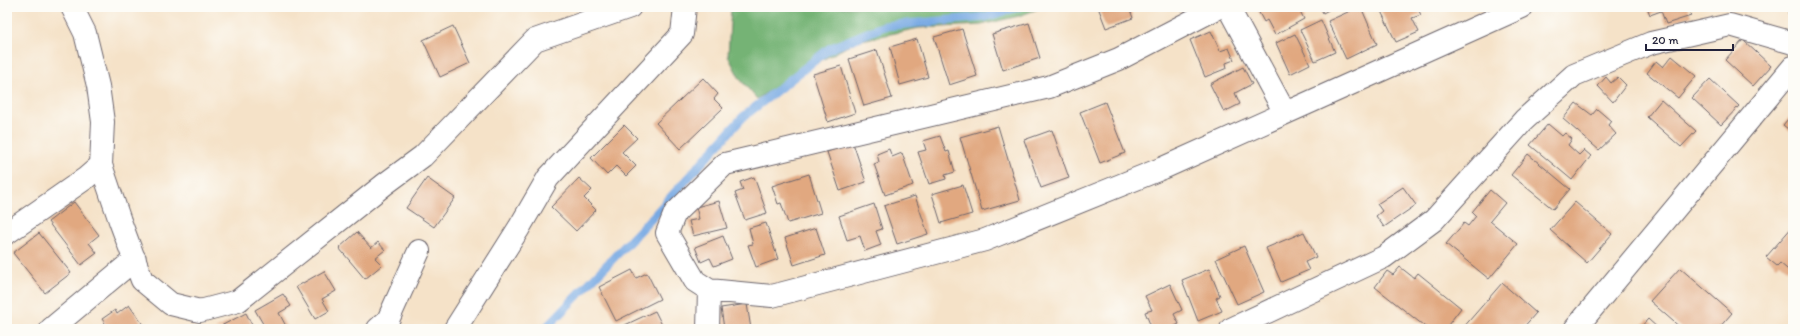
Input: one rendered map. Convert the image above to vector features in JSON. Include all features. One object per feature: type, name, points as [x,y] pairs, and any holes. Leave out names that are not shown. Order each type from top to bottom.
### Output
[{"type":"street","points":[[72,7],[85,33],[98,86],[103,122],[101,165],[142,280],[172,304],[200,311],[238,301],[385,184],[423,156],[535,40],[630,7]]},
{"type":"street","points":[[455,329],[548,178],[682,34],[685,7]]},
{"type":"street","points":[[1219,7],[1119,59],[1049,87],[726,164],[675,213],[667,233],[695,281],[709,290],[772,296],[985,240],[1163,168],[1522,7]]},
{"type":"street","points":[[1228,7],[1285,113]]},
{"type":"street","points":[[1231,329],[1384,257],[1434,220],[1524,120],[1574,75],[1651,42],[1730,25],[1793,42]]},
{"type":"street","points":[[1576,329],[1793,67]]},
{"type":"street","points":[[7,233],[86,178],[101,165]]},
{"type":"street","points":[[378,329],[388,320],[419,251]]},
{"type":"street","points":[[51,329],[135,259]]},
{"type":"street","points":[[708,329],[709,290]]},
{"type":"green space","points":[[731,7],[1043,7],[1019,16],[981,25],[919,28],[857,41],[789,78],[757,99],[740,79],[728,56]]},
{"type":"building","points":[[1098,7],[1129,7],[1133,18],[1106,28]]},
{"type":"building","points":[[1256,7],[1298,7],[1304,19],[1275,35],[1267,20],[1264,22]]},
{"type":"building","points":[[1320,7],[1334,7],[1323,13]]},
{"type":"building","points":[[1361,7],[1377,44],[1346,59],[1328,21]]},
{"type":"building","points":[[1379,7],[1417,7],[1421,15],[1412,18],[1419,32],[1396,42]]},
{"type":"building","points":[[1647,7],[1688,7],[1691,16],[1666,24],[1661,11],[1650,15]]},
{"type":"building","points":[[1789,7],[1793,7],[1793,15],[1788,14]]},
{"type":"building","points":[[1321,20],[1335,52],[1315,61],[1300,30]]},
{"type":"building","points":[[1029,23],[1040,58],[1003,70],[992,34]]},
{"type":"building","points":[[453,26],[470,63],[440,77],[423,40]]},
{"type":"building","points":[[962,29],[977,76],[949,85],[934,37]]},
{"type":"building","points":[[1211,31],[1220,51],[1229,48],[1234,60],[1226,63],[1227,68],[1205,77],[1190,40]]},
{"type":"building","points":[[1295,34],[1310,64],[1290,74],[1276,43]]},
{"type":"building","points":[[917,39],[928,77],[900,85],[890,47]]},
{"type":"building","points":[[1743,40],[1771,66],[1753,86],[1725,60]]},
{"type":"building","points":[[877,50],[892,98],[864,106],[849,59]]},
{"type":"building","points":[[1672,56],[1696,76],[1678,98],[1647,73],[1656,61],[1663,67]]},
{"type":"building","points":[[841,66],[855,113],[828,122],[813,74]]},
{"type":"building","points":[[1243,67],[1252,84],[1235,93],[1240,104],[1224,112],[1210,84]]},
{"type":"building","points":[[1606,77],[1611,83],[1618,77],[1626,85],[1613,102],[1598,86]]},
{"type":"building","points":[[703,78],[718,94],[714,99],[723,108],[680,149],[656,123]]},
{"type":"building","points":[[1710,79],[1739,106],[1721,125],[1692,98]]},
{"type":"building","points":[[1661,100],[1696,131],[1681,147],[1647,117]]},
{"type":"building","points":[[1105,102],[1125,153],[1100,163],[1080,112]]},
{"type":"building","points":[[1576,103],[1592,115],[1597,109],[1611,121],[1608,125],[1616,134],[1599,150],[1563,119]]},
{"type":"building","points":[[1793,113],[1793,133],[1783,125]]},
{"type":"building","points":[[1548,124],[1562,136],[1565,133],[1572,139],[1568,145],[1579,155],[1584,150],[1591,156],[1572,180],[1530,145]]},
{"type":"building","points":[[624,125],[637,138],[622,152],[636,166],[626,176],[616,166],[607,175],[591,158]]},
{"type":"building","points":[[998,126],[1020,200],[982,211],[960,137]]},
{"type":"building","points":[[1052,130],[1069,178],[1041,188],[1024,140]]},
{"type":"building","points":[[940,136],[946,152],[949,151],[955,172],[945,175],[946,179],[929,184],[918,152],[926,150],[923,141]]},
{"type":"building","points":[[853,143],[866,182],[840,191],[827,152]]},
{"type":"building","points":[[889,149],[892,157],[902,153],[913,185],[885,195],[874,164],[879,162],[877,154]]},
{"type":"building","points":[[1528,154],[1570,189],[1553,209],[1511,175]]},
{"type":"building","points":[[809,174],[821,213],[788,223],[781,203],[778,204],[772,186]]},
{"type":"building","points":[[754,177],[767,213],[745,220],[735,193],[743,190],[740,182]]},
{"type":"building","points":[[427,178],[455,198],[434,227],[406,208]]},
{"type":"building","points":[[579,178],[592,190],[584,198],[596,210],[576,231],[551,207]]},
{"type":"building","points":[[963,185],[972,214],[941,223],[932,194]]},
{"type":"building","points":[[1403,187],[1416,205],[1384,227],[1376,216],[1382,211],[1377,204]]},
{"type":"building","points":[[1490,190],[1505,203],[1490,221],[1518,244],[1489,279],[1446,244],[1464,223],[1468,226],[1476,216],[1472,212]]},
{"type":"building","points":[[915,196],[928,234],[897,244],[884,206]]},
{"type":"building","points":[[719,201],[727,228],[693,236],[689,221],[699,219],[696,207]]},
{"type":"building","points":[[74,202],[99,235],[89,243],[97,253],[81,265],[48,222]]},
{"type":"building","points":[[1575,202],[1612,234],[1587,263],[1550,230]]},
{"type":"building","points":[[874,204],[882,229],[876,231],[881,245],[865,251],[860,236],[847,240],[839,216]]},
{"type":"building","points":[[766,223],[778,259],[756,267],[748,245],[753,244],[749,228]]},
{"type":"building","points":[[1793,226],[1793,274],[1780,263],[1777,266],[1766,257]]},
{"type":"building","points":[[816,228],[825,255],[794,265],[785,238]]},
{"type":"building","points":[[357,232],[371,248],[378,242],[385,250],[375,258],[382,265],[365,279],[339,248]]},
{"type":"building","points":[[1304,232],[1316,257],[1305,262],[1309,270],[1281,282],[1266,248]]},
{"type":"building","points":[[39,233],[71,273],[45,293],[13,253]]},
{"type":"building","points":[[723,236],[732,259],[714,266],[710,258],[701,262],[695,247]]},
{"type":"building","points":[[1244,246],[1264,292],[1237,304],[1216,259]]},
{"type":"building","points":[[1400,267],[1414,278],[1418,273],[1461,308],[1445,329],[1428,329],[1375,287],[1387,271],[1393,275]]},
{"type":"building","points":[[1680,268],[1732,313],[1718,329],[1682,329],[1650,301]]},
{"type":"building","points":[[1209,269],[1220,296],[1216,298],[1222,311],[1198,321],[1182,280]]},
{"type":"building","points":[[632,270],[636,278],[647,273],[660,299],[616,321],[599,287]]},
{"type":"building","points":[[324,271],[336,291],[322,299],[329,311],[315,319],[296,287]]},
{"type":"building","points":[[1793,274],[1793,282],[1789,278]]},
{"type":"building","points":[[1502,283],[1536,313],[1522,329],[1462,329]]},
{"type":"building","points":[[1170,284],[1182,310],[1174,314],[1179,324],[1169,329],[1152,329],[1145,312],[1152,310],[1145,296]]},
{"type":"building","points":[[283,294],[291,306],[279,313],[287,328],[266,329],[255,310]]},
{"type":"building","points":[[747,304],[751,329],[724,329],[721,308]]},
{"type":"building","points":[[129,305],[146,329],[109,329],[102,319],[115,310],[117,314]]},
{"type":"building","points":[[655,311],[664,329],[627,329],[625,325]]},
{"type":"building","points":[[246,313],[254,329],[215,329]]},
{"type":"building","points":[[1648,319],[1659,329],[1639,329]]},
{"type":"waterway","points":[[545,329],[651,219],[743,117],[829,49],[884,26],[985,17],[1018,7]]}]
